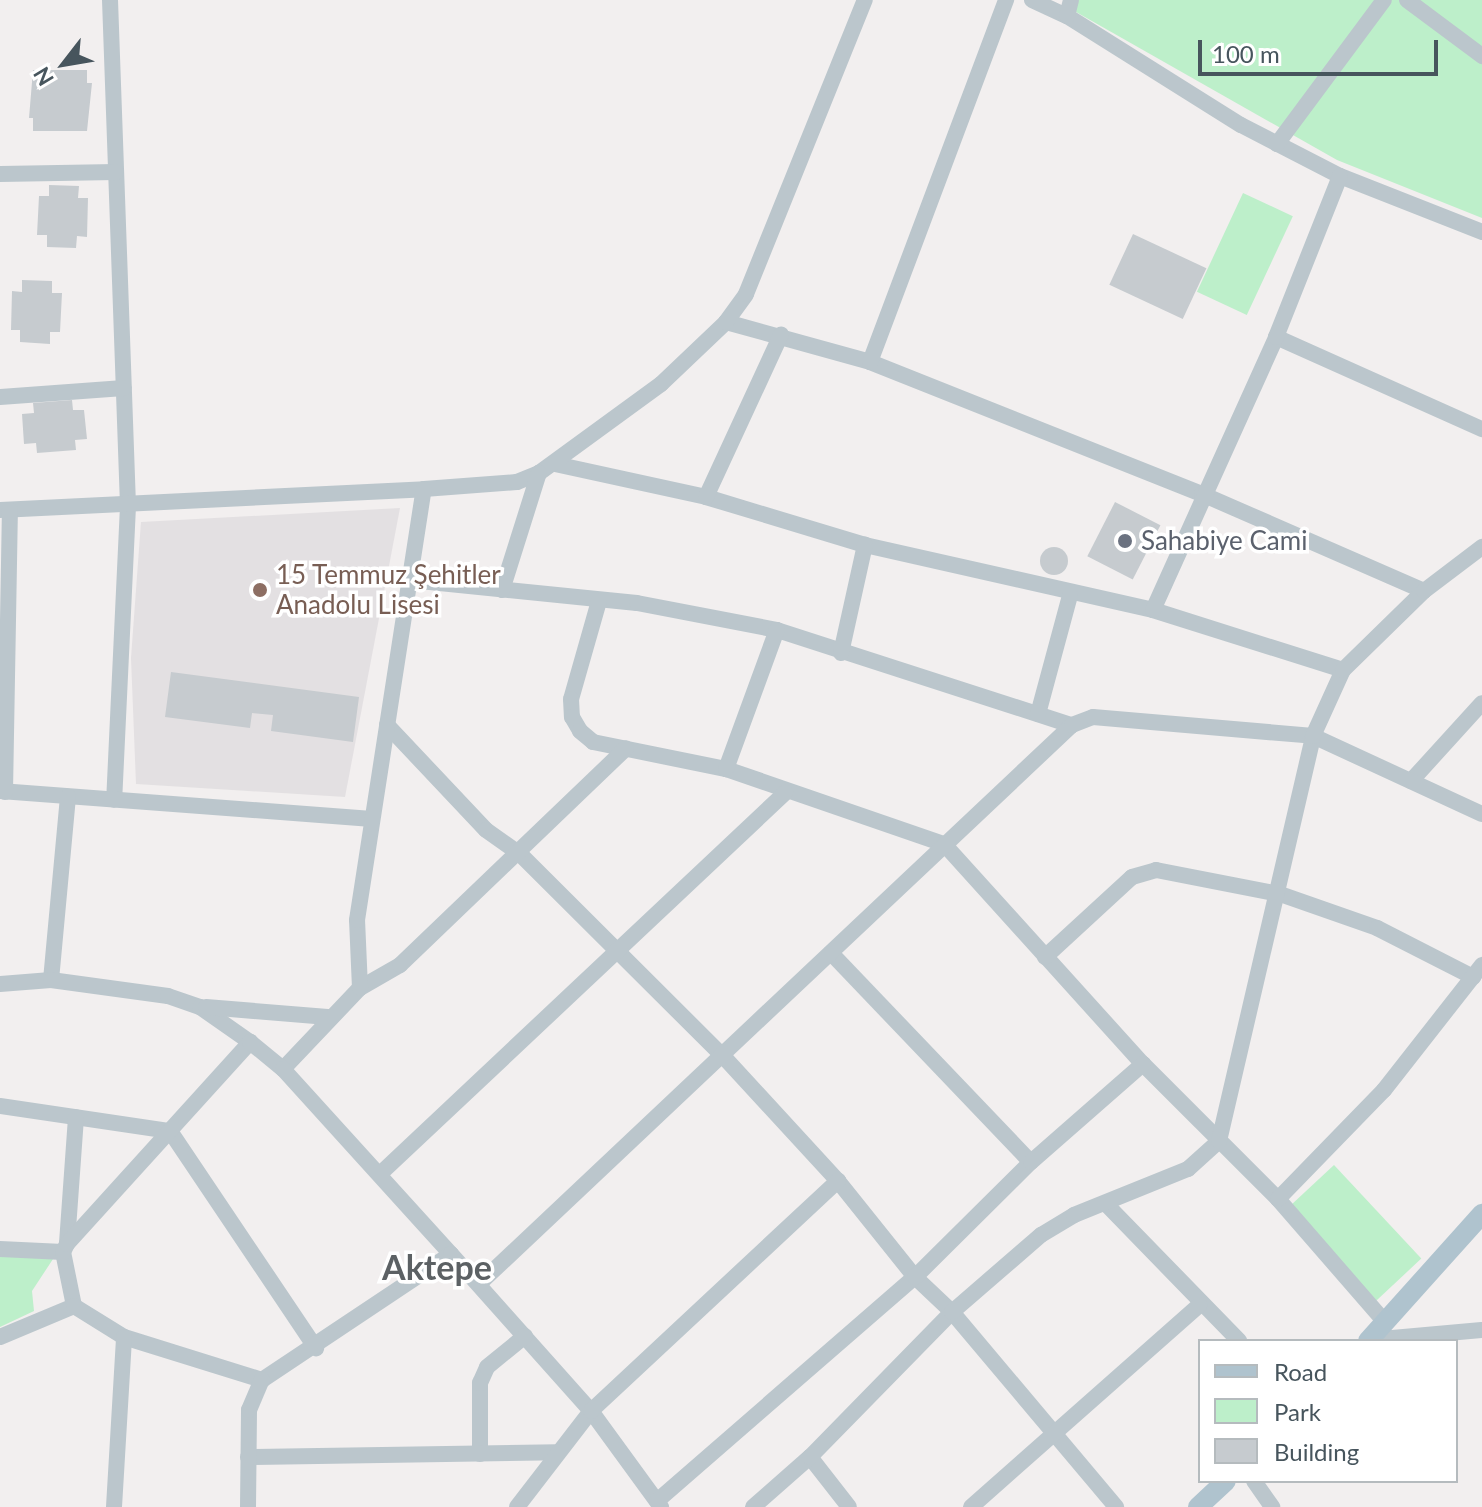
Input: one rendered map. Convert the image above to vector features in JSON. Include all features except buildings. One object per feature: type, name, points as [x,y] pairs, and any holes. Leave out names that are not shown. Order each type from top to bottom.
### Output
[{"type":"main road","points":[[1370,1339],[1383,1320],[1482,1214]]},
{"type":"main road","points":[[1198,1507],[1224,1483]]},
{"type":"street","points":[[110,0],[128,506],[114,800]]},
{"type":"street","points":[[372,819],[2,792],[5,510],[128,506],[517,482],[555,464],[661,384],[726,322],[751,281],[865,0]]},
{"type":"street","points":[[870,362],[1006,0]]},
{"type":"street","points":[[1032,0],[1069,8],[1277,144],[1340,176],[1482,232]]},
{"type":"street","points":[[1277,144],[1384,0]]},
{"type":"street","points":[[1407,0],[1482,56]]},
{"type":"street","points":[[0,174],[116,172]]},
{"type":"street","points":[[1153,610],[1202,494],[1276,337],[1340,176]]},
{"type":"street","points":[[726,322],[870,362],[1202,494],[1424,591]]},
{"type":"street","points":[[706,497],[781,335]]},
{"type":"street","points":[[1276,337],[1482,429]]},
{"type":"street","points":[[0,397],[124,388]]},
{"type":"street","points":[[555,464],[706,497],[865,545],[1070,595],[1153,610],[1343,670]]},
{"type":"street","points":[[502,590],[539,473]]},
{"type":"street","points":[[360,988],[357,920],[424,489]]},
{"type":"street","points":[[841,653],[865,545]]},
{"type":"street","points":[[753,1507],[810,1457],[952,1312],[1041,1235],[1074,1215],[1188,1169],[1219,1141],[1280,894],[1313,736],[1343,670],[1424,591],[1464,564],[1482,547]]},
{"type":"street","points":[[1464,564],[1482,572]]},
{"type":"street","points":[[410,580],[599,601],[777,630],[1072,725]]},
{"type":"street","points":[[1038,714],[1070,595]]},
{"type":"street","points":[[599,601],[571,699],[572,717],[593,742],[726,769],[785,793],[944,844],[1143,1064],[1278,1199],[1383,1320]]},
{"type":"street","points":[[726,769],[777,630]]},
{"type":"street","points":[[1411,781],[1482,703]]},
{"type":"street","points":[[479,1284],[1072,725],[1093,717],[1313,736],[1482,814]]},
{"type":"street","points":[[387,725],[486,830],[520,854],[723,1056],[838,1181],[915,1277],[952,1312],[1116,1507]]},
{"type":"street","points":[[283,1069],[328,1017],[360,988],[400,965],[520,854],[626,748]]},
{"type":"street","points":[[381,1173],[785,793]]},
{"type":"street","points":[[51,980],[68,797]]},
{"type":"street","points":[[1045,957],[1132,877],[1156,870],[1280,894],[1377,928],[1478,971],[1384,1090],[1278,1199]]},
{"type":"street","points":[[831,953],[1031,1162]]},
{"type":"street","points":[[0,984],[51,980],[123,986],[200,1007],[328,1017]]},
{"type":"street","points":[[200,1007],[283,1069],[381,1173],[591,1411],[659,1504],[915,1277],[1031,1162],[1143,1064]]},
{"type":"street","points":[[65,1248],[100,1202],[170,1131],[250,1042]]},
{"type":"street","points":[[0,1106],[170,1131],[316,1348]]},
{"type":"street","points":[[76,1117],[65,1248],[74,1306],[124,1337],[262,1380]]},
{"type":"street","points":[[517,1507],[591,1411],[838,1181]]},
{"type":"street","points":[[1106,1204],[1199,1305],[1237,1339]]},
{"type":"street","points":[[0,1249],[65,1248]]},
{"type":"street","points":[[248,1507],[249,1410],[262,1380],[316,1348],[451,1254]]},
{"type":"street","points":[[971,1507],[1199,1305]]},
{"type":"street","points":[[0,1337],[74,1306]]},
{"type":"street","points":[[1380,1339],[1482,1330]]},
{"type":"street","points":[[480,1454],[480,1383],[487,1367],[525,1336]]},
{"type":"street","points":[[114,1507],[124,1337]]},
{"type":"street","points":[[248,1457],[557,1452]]},
{"type":"street","points":[[810,1457],[849,1507]]},
{"type":"street","points":[[1255,1483],[1272,1507]]},
{"type":"shaded area","name":"15 Temmuz Şehitler Anadolu Lisesi","points":[[400,508],[345,797],[136,784],[131,658],[141,522]]},
{"type":"green space","points":[[1071,0],[1482,0],[1482,218],[1337,160],[1069,8]]},
{"type":"green space","points":[[1243,193],[1293,216],[1247,315],[1197,292]]},
{"type":"green space","points":[[1334,1165],[1421,1259],[1371,1306],[1284,1212]]},
{"type":"green space","points":[[0,1256],[53,1259],[32,1291],[34,1311],[0,1327]]},
{"type":"place","name":"Sahabiye Cami","points":[[1125,541]]},
{"type":"place","name":"15 Temmuz Şehitler Anadolu Lisesi","points":[[260,590]]},
{"type":"district","name":"Aktepe","points":[[437,1267]]}]
